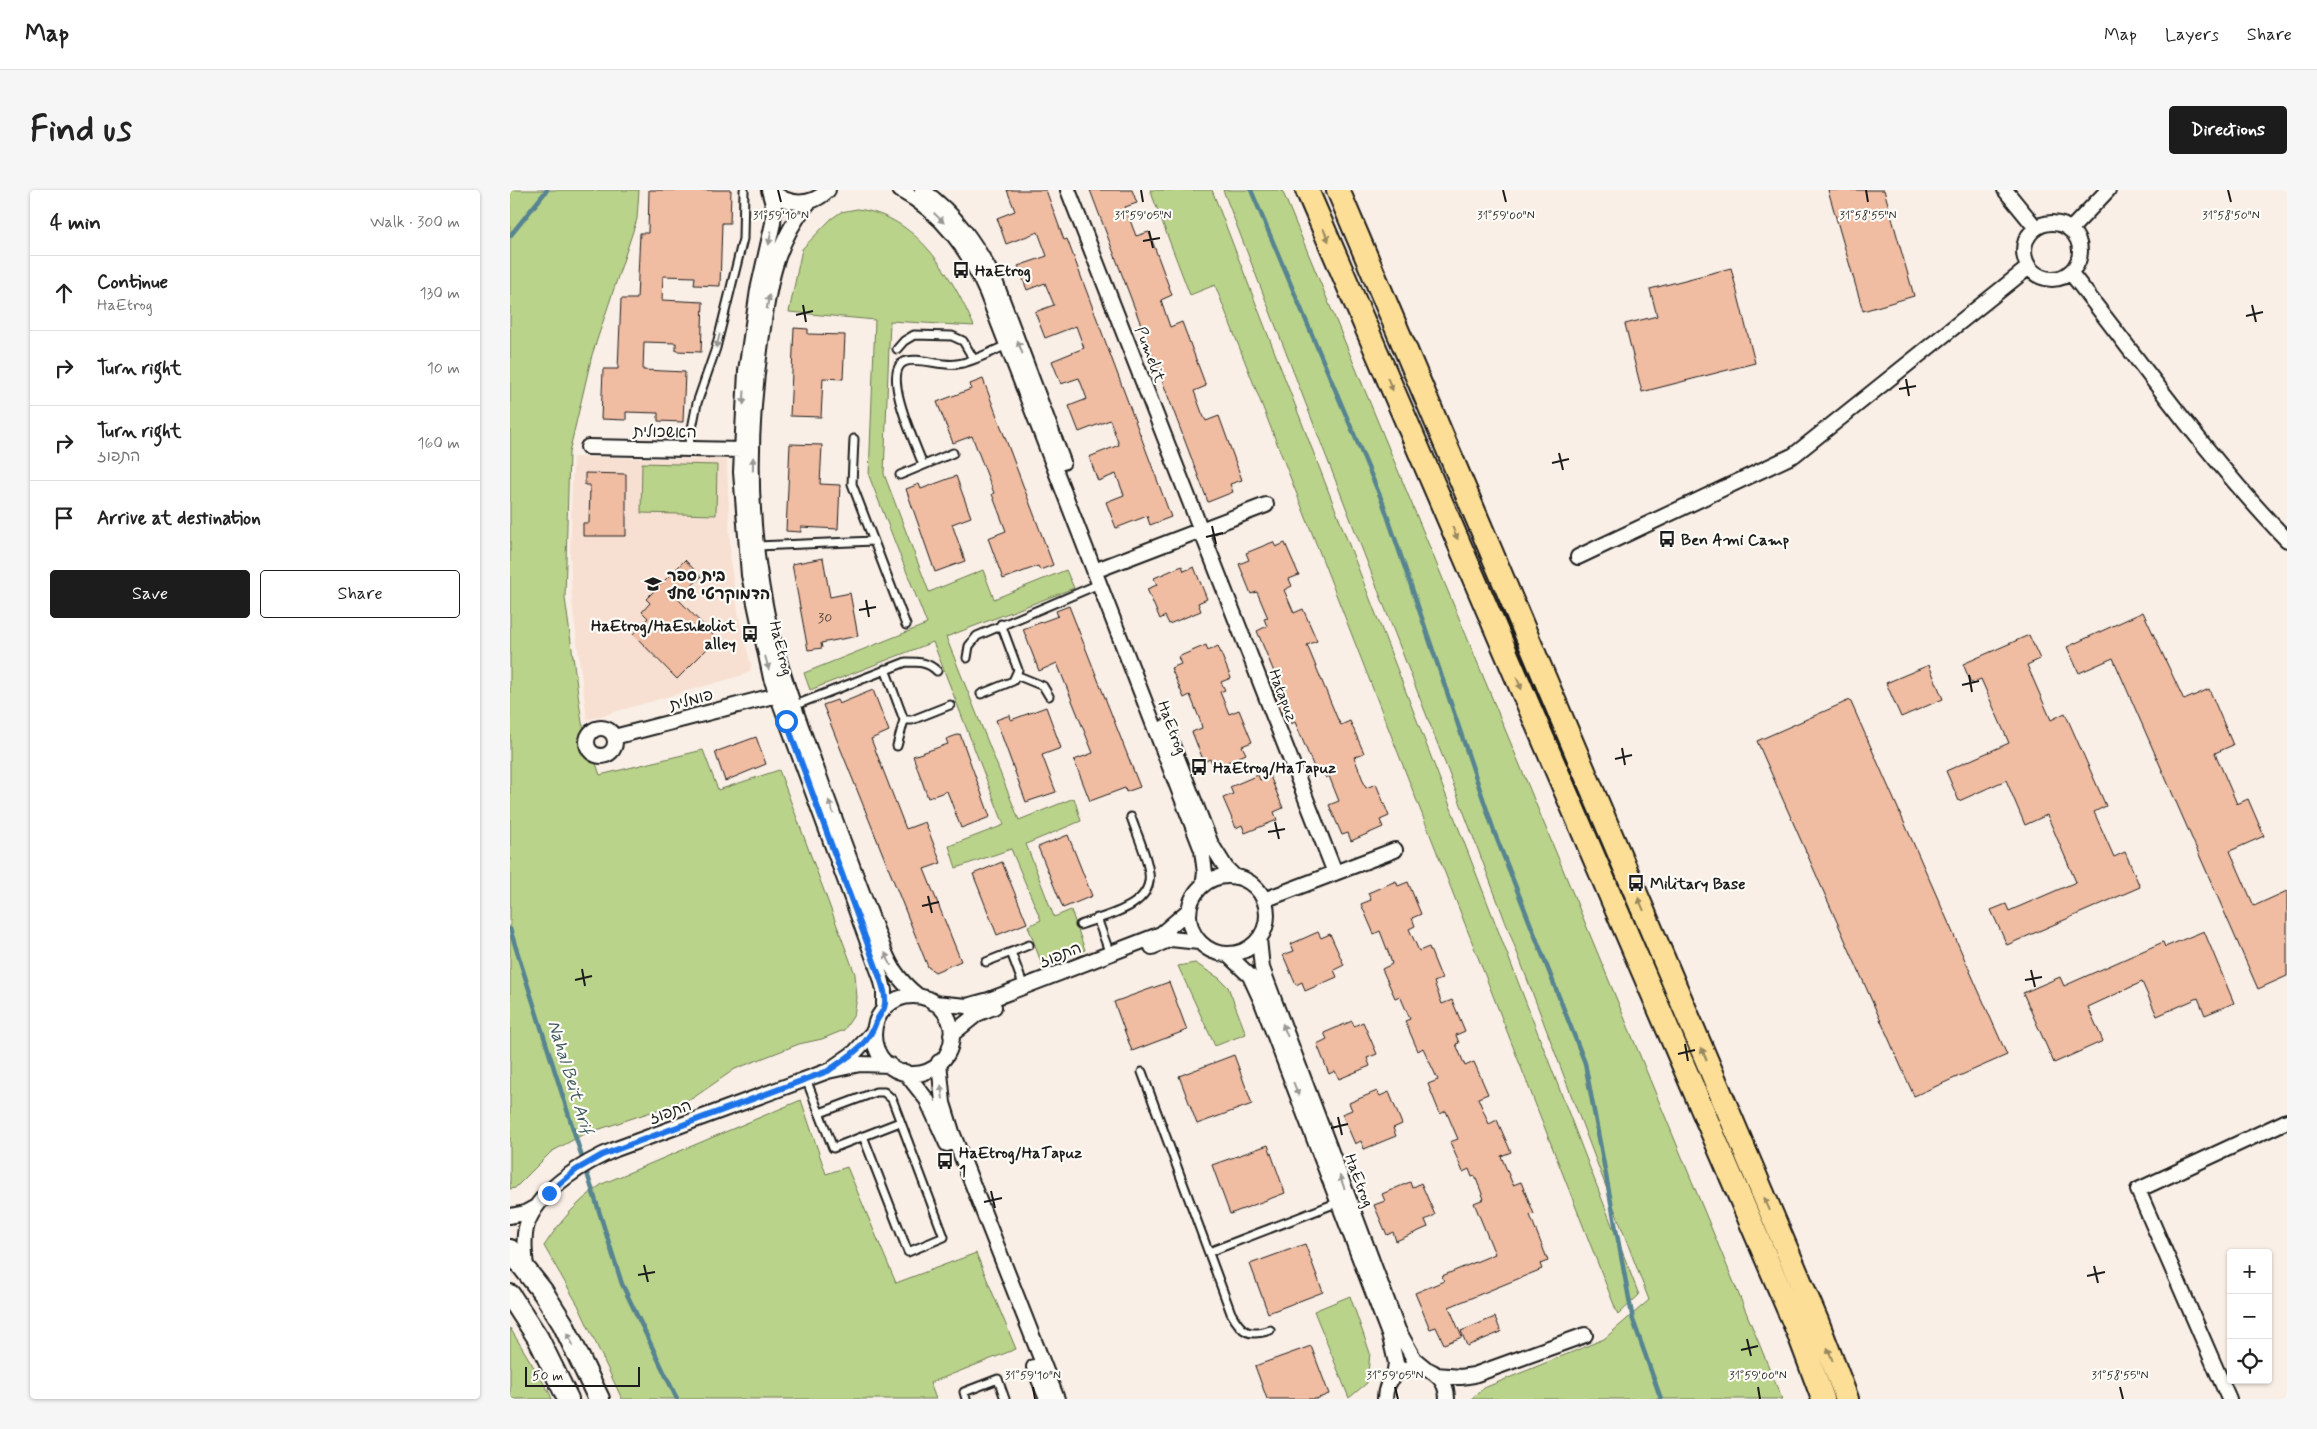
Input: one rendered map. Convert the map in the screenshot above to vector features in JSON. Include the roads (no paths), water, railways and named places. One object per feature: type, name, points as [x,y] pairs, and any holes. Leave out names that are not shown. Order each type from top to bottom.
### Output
[{"type":"main road","points":[[1307,190],[1790,1313],[1823,1399]]},
{"type":"main road","points":[[1338,190],[1817,1321],[1847,1399]]},
{"type":"main road","points":[[510,1250],[543,1292],[563,1324],[599,1399]]},
{"type":"main road","points":[[510,1295],[538,1338],[568,1399]]},
{"type":"street","points":[[770,190],[788,201],[809,202],[829,192]]},
{"type":"street","name":"HaEtrog","points":[[770,190],[774,208],[773,223],[751,328],[746,371],[742,450],[743,503],[749,576],[763,645],[777,695],[880,978],[884,990],[884,1009]]},
{"type":"street","name":"HaEtrog","points":[[900,190],[926,206],[944,222],[979,274],[1202,850],[1205,873],[1203,885]]},
{"type":"street","name":"HaEtrog","points":[[922,190],[954,217],[968,233],[995,281],[1102,568],[1211,844],[1226,868],[1235,877]]},
{"type":"street","name":"Pumelit","points":[[1068,190],[1200,530]]},
{"type":"street","points":[[2005,190],[2036,228]]},
{"type":"street","points":[[2070,230],[2108,190]]},
{"type":"street","name":"HaEtrog","points":[[809,202],[789,228],[779,250],[771,281],[763,331],[756,383],[753,448],[752,487],[757,546],[767,614],[776,653],[793,706],[886,956],[903,984],[918,996]]},
{"type":"street","points":[[2053,223],[2062,225],[2070,230],[2076,237],[2079,246],[2079,256],[2070,272],[2052,278],[2043,277],[2029,267],[2024,250],[2030,234],[2036,228],[2053,223]]},
{"type":"street","points":[[1578,557],[1794,455],[2029,267]]},
{"type":"street","points":[[2070,272],[2207,448],[2260,512],[2287,540]]},
{"type":"street","name":"האשכולית","points":[[588,447],[742,450]]},
{"type":"street","points":[[1102,568],[1266,505]]},
{"type":"street","name":"Hatapuz","points":[[1200,530],[1335,873]]},
{"type":"street","name":"פומלית","points":[[614,738],[777,695]]},
{"type":"street","points":[[1264,900],[1395,850]]},
{"type":"street","points":[[1235,877],[1252,885],[1264,900],[1266,920],[1259,939],[1246,950],[1227,954],[1218,953],[1208,949],[1199,942],[1190,925],[1189,910],[1196,892],[1203,885],[1218,878],[1235,877]]},
{"type":"street","name":"התפוז","points":[[934,1003],[967,1006],[1024,987],[1161,934],[1189,910]]},
{"type":"street","name":"התפוז","points":[[951,1035],[977,1014],[1166,941],[1181,939],[1199,942]]},
{"type":"street","name":"HaEtrog","points":[[1259,939],[1262,968],[1398,1330],[1414,1359],[1444,1384],[1448,1399]]},
{"type":"street","name":"HaEtrog","points":[[1227,954],[1250,976],[1262,1000],[1390,1337],[1396,1363],[1394,1376]]},
{"type":"street","points":[[918,996],[934,1003],[948,1018],[951,1035],[947,1053],[940,1062],[924,1072],[905,1072],[890,1065],[880,1055],[876,1047],[874,1031],[876,1021],[884,1009],[901,998],[918,996]]},
{"type":"street","name":"התפוז","points":[[828,1071],[855,1052],[874,1031]]},
{"type":"street","points":[[940,1062],[943,1103],[952,1132],[1057,1399]]},
{"type":"street","name":"התפוז","points":[[526,1270],[525,1231],[528,1220],[539,1204],[560,1183],[589,1162],[647,1138],[828,1071],[860,1064],[890,1065]]},
{"type":"street","points":[[905,1072],[927,1100],[941,1128],[1047,1399]]},
{"type":"street","points":[[2229,1399],[2138,1190],[2287,1121]]},
{"type":"street","name":"התפוז","points":[[510,1216],[525,1213],[539,1204]]},
{"type":"street","points":[[1383,1397],[1388,1383],[1394,1376],[1411,1367],[1461,1377],[1474,1375],[1584,1335]]},
{"type":"street","points":[[1448,1399],[1453,1392],[1474,1375]]},
{"type":"lane","points":[[688,449],[697,403],[716,348],[743,239],[744,190]]},
{"type":"lane","points":[[897,349],[904,341],[914,335],[952,336],[964,341],[973,358]]},
{"type":"lane","points":[[923,465],[898,395],[896,374],[900,366],[905,361],[953,365],[1007,345]]},
{"type":"lane","points":[[854,439],[852,484],[906,625]]},
{"type":"lane","points":[[900,475],[953,453]]},
{"type":"lane","points":[[757,546],[874,541]]},
{"type":"lane","points":[[967,658],[969,646],[976,636],[1099,584]]},
{"type":"lane","points":[[981,694],[1013,681],[1018,670],[1001,624]]},
{"type":"lane","points":[[793,706],[906,662],[930,664],[937,671]]},
{"type":"lane","points":[[885,670],[904,720],[897,746]]},
{"type":"lane","points":[[1016,675],[1043,686],[1049,696]]},
{"type":"lane","points":[[904,720],[912,720],[950,705]]},
{"type":"lane","points":[[1080,924],[1130,905],[1141,897],[1148,887],[1149,871],[1131,817]]},
{"type":"lane","points":[[1097,918],[1110,954]]},
{"type":"lane","points":[[986,962],[1029,945]]},
{"type":"lane","points":[[1011,952],[1024,987]]},
{"type":"lane","points":[[1142,1072],[1236,1323],[1244,1331],[1252,1334],[1270,1330]]},
{"type":"lane","points":[[806,1079],[833,1148],[900,1122]]},
{"type":"lane","points":[[820,1113],[867,1095],[884,1092],[892,1099],[944,1237],[908,1252],[863,1136]]},
{"type":"lane","points":[[1209,1252],[1338,1202]]},
{"type":"lane","points":[[966,1399],[964,1392],[998,1379],[1005,1399]]},
{"type":"waterway","name":"Nahal Beit Arif","points":[[510,236],[547,190]]},
{"type":"waterway","points":[[1251,190],[1383,503],[1495,834],[1585,1063],[1633,1320],[1661,1399]]},
{"type":"waterway","name":"Nahal Beit Arif","points":[[510,929],[622,1284],[677,1399]]},
{"type":"place","name":"HaEtrog","points":[[961,270]]},
{"type":"place","name":"Ben Ami Camp","points":[[1667,539]]},
{"type":"place","name":"בית ספר הדמוקרטי שחף","points":[[653,584]]},
{"type":"place","name":"HaEtrog/HaEshkoliot alley","points":[[750,634]]},
{"type":"place","name":"HaEtrog/HaTapuz","points":[[1199,767]]},
{"type":"place","name":"Military Base","points":[[1636,883]]},
{"type":"place","name":"HaEtrog/HaTapuz 1","points":[[945,1161]]}]
